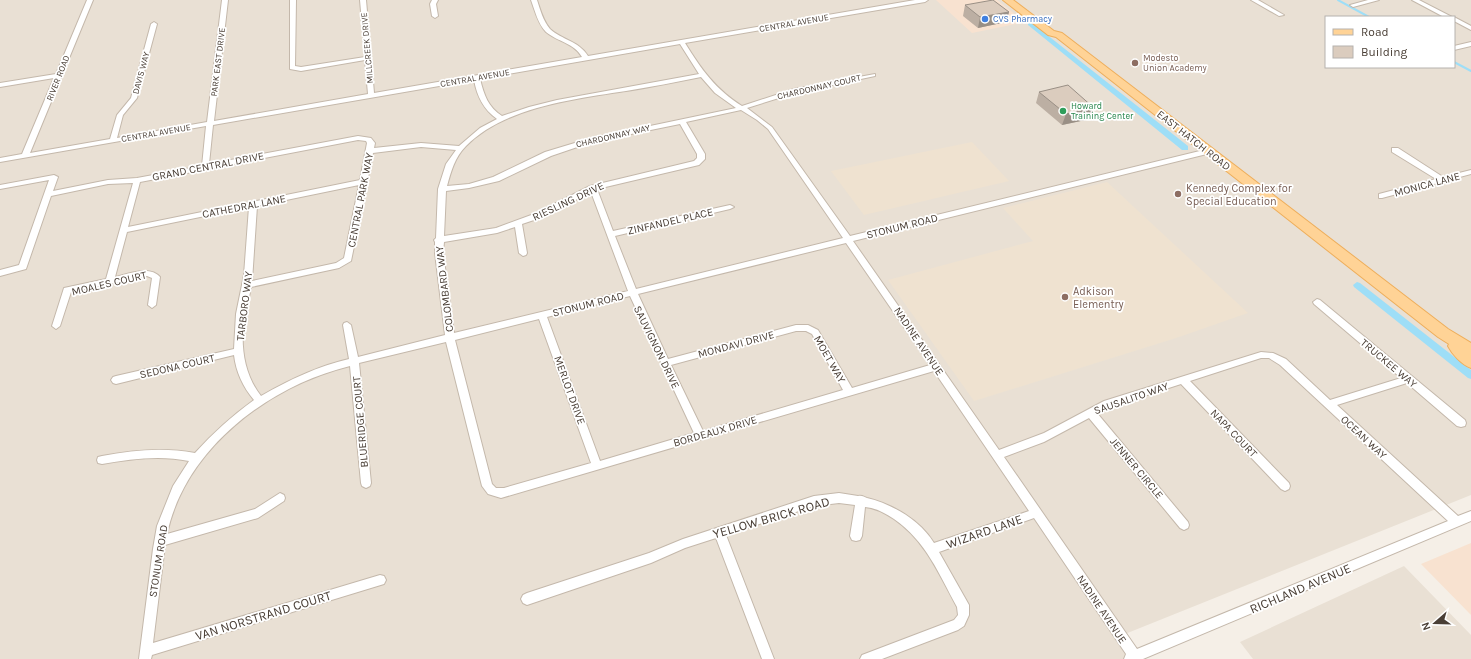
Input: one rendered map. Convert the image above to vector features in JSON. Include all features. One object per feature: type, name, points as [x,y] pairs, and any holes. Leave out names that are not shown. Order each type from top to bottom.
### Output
[{"type":"main road","name":"EAST HATCH ROAD","points":[[1007,0],[1051,33],[1059,35]]},
{"type":"main road","name":"EAST HATCH ROAD","points":[[1016,0],[1443,333],[1471,350]]},
{"type":"main road","name":"EAST HATCH ROAD","points":[[1443,333],[1471,362]]},
{"type":"street","name":"RIVER ROAD","points":[[26,156],[90,0]]},
{"type":"street","name":"PARK EAST DRIVE","points":[[204,167],[226,0]]},
{"type":"street","points":[[293,0],[292,66],[295,69],[368,58]]},
{"type":"street","name":"MILLCREEK DRIVE","points":[[363,0],[371,95]]},
{"type":"street","points":[[435,0],[433,4],[435,16]]},
{"type":"street","points":[[534,0],[546,27],[554,35],[574,44],[583,52],[586,59]]},
{"type":"street","name":"CENTRAL AVENUE","points":[[0,160],[925,0]]},
{"type":"street","points":[[1254,0],[1281,15]]},
{"type":"street","points":[[1353,5],[1376,0]]},
{"type":"street","points":[[1415,0],[1447,16]]},
{"type":"street","points":[[1455,20],[1471,28]]},
{"type":"street","name":"DAVIS WAY","points":[[113,140],[120,115],[134,98],[154,24]]},
{"type":"street","name":"NADINE AVENUE","points":[[682,43],[702,75],[716,90],[770,128],[997,454],[1134,658]]},
{"type":"street","points":[[1455,48],[1471,44]]},
{"type":"street","points":[[0,84],[59,75]]},
{"type":"street","name":"COLOMBARD WAY","points":[[493,492],[487,486],[450,338],[438,240],[442,190],[446,172],[461,148],[480,132],[501,120],[541,105],[702,75]]},
{"type":"street","name":"CHARDONNAY COURT","points":[[743,108],[794,91],[873,75]]},
{"type":"street","points":[[476,77],[484,105],[501,120]]},
{"type":"street","name":"CHARDONNAY WAY","points":[[442,190],[468,186],[496,178],[548,154],[580,143],[743,108]]},
{"type":"street","name":"RIESLING DRIVE","points":[[438,240],[479,234],[518,223],[552,209],[593,188],[622,179],[699,161],[701,159],[701,154],[682,121]]},
{"type":"street","name":"GRAND CENTRAL DRIVE","points":[[48,194],[108,182],[137,180],[358,138],[367,139]]},
{"type":"street","name":"CENTRAL PARK WAY","points":[[247,285],[339,265],[345,262],[349,256],[371,143],[367,139]]},
{"type":"street","points":[[369,151],[421,145],[461,148]]},
{"type":"street","points":[[1395,150],[1442,180]]},
{"type":"street","name":"STONUM ROAD","points":[[145,655],[160,541],[170,505],[182,481],[198,458],[228,426],[260,401],[311,374],[354,360],[450,338],[1208,151]]},
{"type":"street","name":"MONICA LANE","points":[[1382,196],[1471,172]]},
{"type":"street","points":[[0,187],[54,178],[23,267],[0,273]]},
{"type":"street","points":[[110,280],[137,180]]},
{"type":"street","name":"CATHEDRAL LANE","points":[[124,230],[363,182]]},
{"type":"street","name":"SAUVIGNON DRIVE","points":[[593,188],[636,302],[700,436]]},
{"type":"street","name":"TARBORO WAY","points":[[253,204],[247,285],[240,317],[238,351],[240,366],[244,378],[252,392],[260,401]]},
{"type":"street","name":"ZINFANDEL PLACE","points":[[610,234],[730,207]]},
{"type":"street","points":[[518,223],[523,253]]},
{"type":"street","name":"MOALES COURT","points":[[56,326],[67,290],[110,280],[148,273],[152,274],[156,277],[152,306]]},
{"type":"street","name":"TRUCKEE WAY","points":[[1317,302],[1461,423]]},
{"type":"street","name":"MERLOT DRIVE","points":[[542,315],[597,466]]},
{"type":"street","name":"BLUERIDGE COURT","points":[[347,325],[354,360],[366,483]]},
{"type":"street","name":"MONDAVI DRIVE","points":[[665,363],[796,328],[808,328]]},
{"type":"street","name":"MOET WAY","points":[[808,328],[815,332],[849,392]]},
{"type":"street","name":"SEDONA COURT","points":[[116,380],[238,351]]},
{"type":"street","name":"SAUSALITO WAY","points":[[997,454],[1032,443],[1056,432],[1107,404],[1261,355],[1270,355]]},
{"type":"street","name":"OCEAN WAY","points":[[1270,355],[1283,362],[1457,522]]},
{"type":"street","name":"BORDEAUX DRIVE","points":[[493,492],[504,493],[936,366]]},
{"type":"street","points":[[1329,404],[1408,379]]},
{"type":"street","name":"NAPA COURT","points":[[1183,380],[1284,486]]},
{"type":"street","name":"JENNER CIRCLE","points":[[1090,412],[1184,525]]},
{"type":"street","points":[[102,460],[128,455],[153,453],[198,458]]},
{"type":"street","points":[[160,541],[258,513],[280,498]]},
{"type":"street","name":"YELLOW BRICK ROAD","points":[[527,599],[651,558],[683,544],[814,502],[839,498],[861,500],[880,506],[898,515],[921,535],[932,549],[963,604],[963,616],[958,624],[866,659]]},
{"type":"street","points":[[856,536],[861,500]]},
{"type":"street","name":"WIZARD LANE","points":[[932,549],[1036,513]]},
{"type":"street","name":"RICHLAND AVENUE","points":[[1134,658],[1471,516]]},
{"type":"street","points":[[719,532],[768,659]]},
{"type":"street","name":"VAN NORSTRAND COURT","points":[[145,655],[380,580]]},
{"type":"shaded area","points":[[0,0],[1471,0],[1471,495],[1125,634],[1142,659],[0,659]]},
{"type":"shaded area","points":[[936,0],[997,0],[1025,22],[972,33]]},
{"type":"shaded area","points":[[972,142],[1009,181],[864,215],[831,171]]},
{"type":"shaded area","name":"Adkison Elementry","points":[[1107,182],[1248,313],[1176,338],[974,401],[888,280],[1033,241],[1003,208]]},
{"type":"shaded area","points":[[1471,543],[1471,615],[1421,564]]},
{"type":"shaded area","points":[[1404,566],[1471,635],[1471,659],[1253,659],[1240,642]]},
{"type":"building","points":[[993,0],[1009,12],[980,17],[965,5]]},
{"type":"building","points":[[1068,85],[1094,108],[1066,114],[1039,92]]},
{"type":"waterway","points":[[1338,0],[1367,16]]},
{"type":"waterway","points":[[1030,24],[1185,148]]},
{"type":"waterway","points":[[1455,63],[1471,71]]},
{"type":"waterway","points":[[1357,285],[1471,375]]},
{"type":"place","name":"CVS Pharmacy","points":[[985,19]]},
{"type":"place","name":"Modesto Union Academy","points":[[1135,63]]},
{"type":"place","name":"Howard Training Center","points":[[1063,111]]},
{"type":"place","name":"Kennedy Complex for Special Education","points":[[1178,194]]},
{"type":"place","name":"Adkison Elementry","points":[[1065,297]]}]
